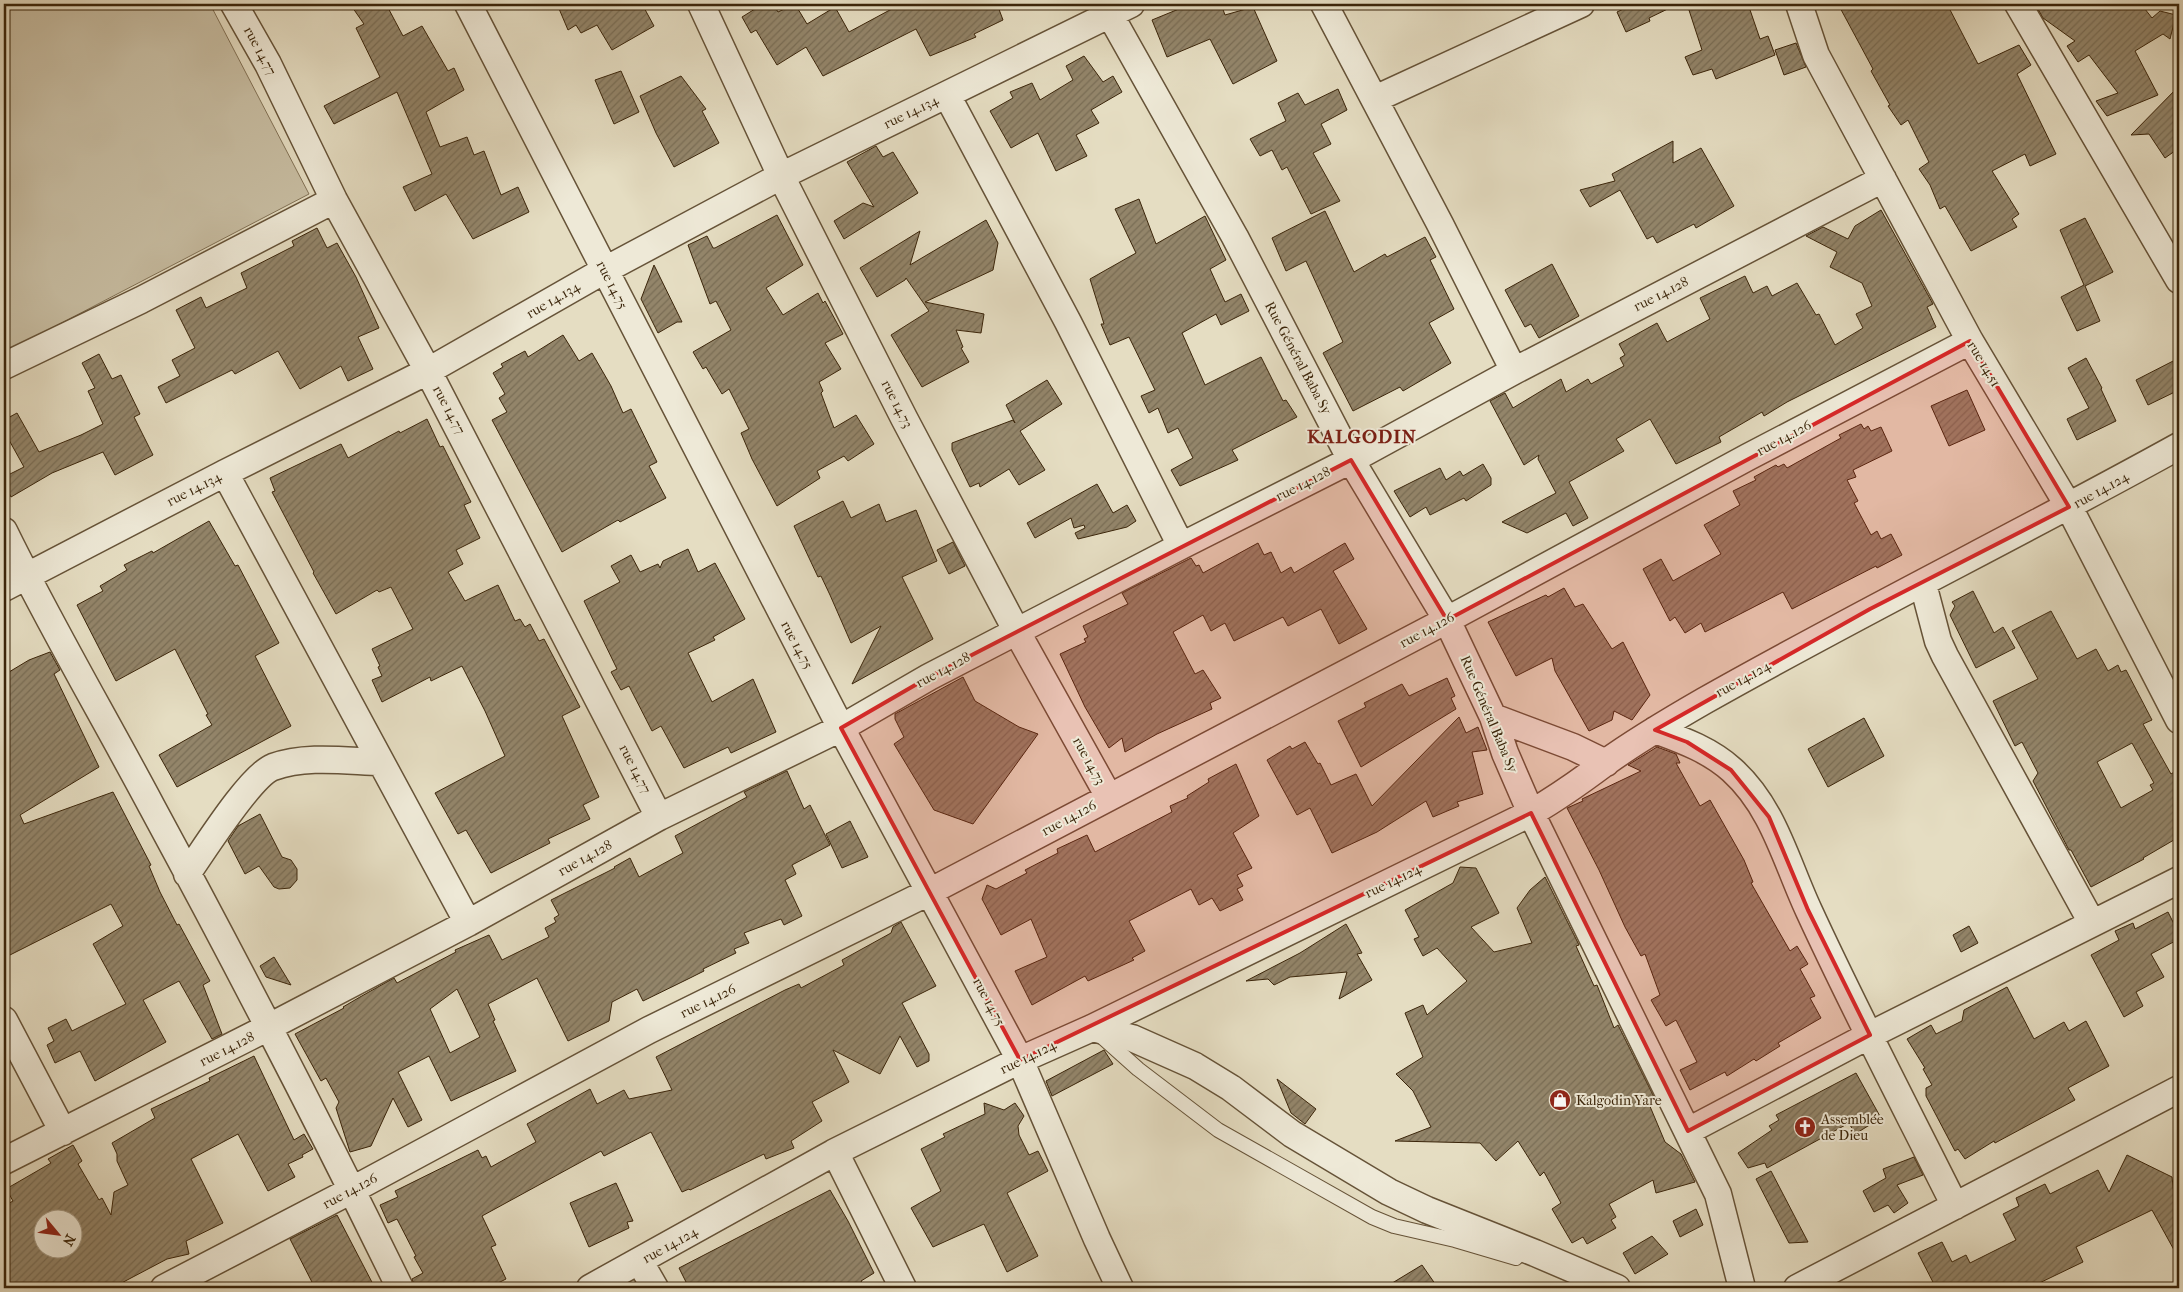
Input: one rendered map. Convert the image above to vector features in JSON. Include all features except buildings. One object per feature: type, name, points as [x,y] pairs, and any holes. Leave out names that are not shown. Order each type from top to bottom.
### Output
[{"type":"street","name":"rue 14.77","points":[[234,4],[268,64],[334,200],[428,371],[659,817]]},
{"type":"street","name":"rue 14.75","points":[[468,4],[841,728],[1020,1060],[1120,1288]]},
{"type":"street","name":"rue 14.73","points":[[701,4],[781,176],[904,418],[1017,632],[1109,797]]},
{"type":"street","points":[[1324,4],[1375,99],[1514,371]]},
{"type":"street","points":[[1375,99],[1581,4]]},
{"type":"street","name":"rue 14.51","points":[[1799,4],[1806,30],[1816,55],[1970,341],[2069,507],[2179,720]]},
{"type":"street","points":[[2018,4],[2179,280]]},
{"type":"street","name":"rue 14.134","points":[[15,582],[225,473],[428,371],[605,270],[781,176],[947,95],[1114,7]]},
{"type":"street","name":"Rue Général Baba Sy","points":[[1114,7],[1351,460],[1447,620],[1493,717],[1505,754],[1530,814],[1718,1194],[1742,1288]]},
{"type":"street","points":[[947,95],[1068,322],[1181,546]]},
{"type":"street","name":"rue 14.128","points":[[4,1161],[267,1028],[468,923],[659,817],[841,728],[929,677],[1351,460],[1514,371],[1883,179]]},
{"type":"street","points":[[4,366],[141,300],[334,200]]},
{"type":"street","name":"rue 14.126","points":[[164,1288],[352,1190],[649,1030],[930,892],[1447,620],[1748,457],[1970,341]]},
{"type":"street","name":"rue 14.124","points":[[590,1288],[640,1262],[835,1152],[1020,1060],[1092,1028],[1530,814],[1554,800],[1606,762],[1655,730],[1703,702],[1870,609],[1923,584],[2069,507],[2179,446]]},
{"type":"street","points":[[225,473],[468,923]]},
{"type":"street","points":[[4,531],[15,582],[187,874],[352,1190],[400,1288]]},
{"type":"street","points":[[1923,584],[1938,641],[1945,656],[2092,923]]},
{"type":"street","points":[[1493,717],[1574,747],[1606,762]]},
{"type":"street","points":[[1655,730],[1686,742],[1731,770],[1750,790],[1769,817],[1783,845],[1808,910],[1955,1206]]},
{"type":"street","points":[[187,874],[244,793],[263,772],[274,767],[309,761],[381,762]]},
{"type":"street","points":[[1688,1131],[1870,1035],[2179,880]]},
{"type":"street","points":[[4,1020],[64,1132]]},
{"type":"street","points":[[1092,1028],[1132,1038],[1194,1066],[1231,1088],[1292,1134],[1389,1192],[1427,1210],[1616,1288]]},
{"type":"street","points":[[1797,1288],[2179,1090]]},
{"type":"street","points":[[835,1152],[903,1288]]},
{"type":"street","points":[[640,1262],[655,1288]]},
{"type":"lane","points":[[1092,1028],[1138,1069],[1218,1130],[1372,1217],[1394,1226],[1455,1240],[1512,1257],[1578,1271]]},
{"type":"highlighted area","points":[[1970,341],[2069,507],[1870,609],[1655,730],[1687,742],[1731,770],[1769,817],[1808,910],[1870,1035],[1688,1131],[1531,813],[1020,1060],[841,728],[929,677],[1351,460],[1447,620]]},
{"type":"shaded area","points":[[4,4],[210,4],[309,194],[4,353]]},
{"type":"place","name":"Kalgodin Yare","points":[[1560,1100]]},
{"type":"place","name":"Assemblée de Dieu","points":[[1805,1127]]},
{"type":"district","name":"KALGODIN","points":[[1362,437]]}]
